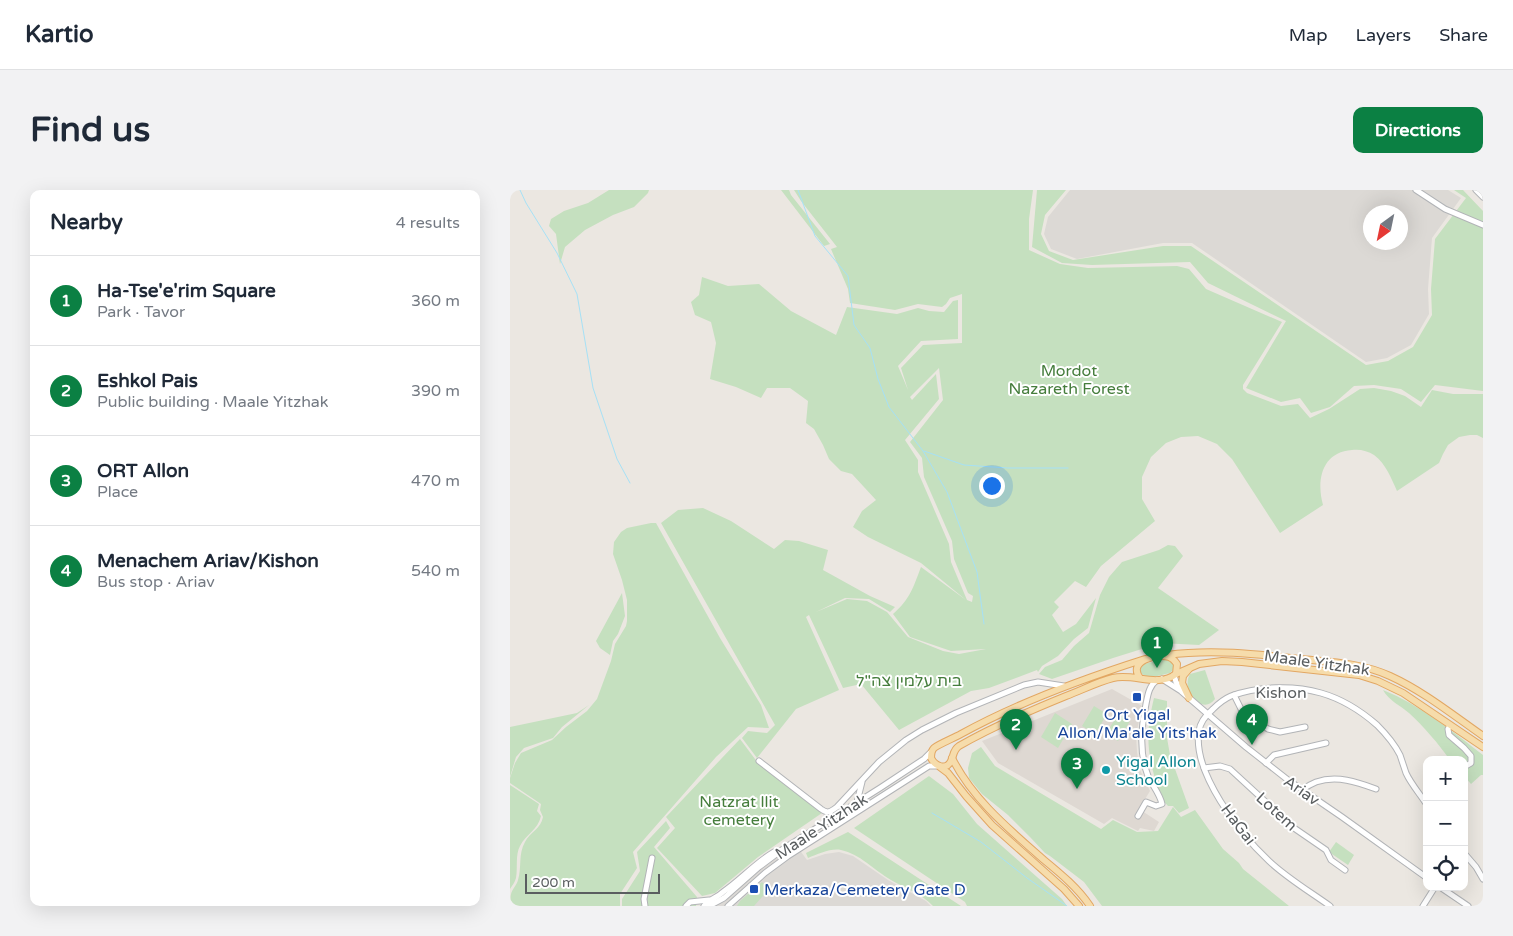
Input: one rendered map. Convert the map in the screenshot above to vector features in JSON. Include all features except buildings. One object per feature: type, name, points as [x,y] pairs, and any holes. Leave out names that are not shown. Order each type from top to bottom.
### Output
[{"type":"main road","name":"Maale Yitzhak","points":[[1145,659],[1188,652],[1231,652],[1361,666],[1408,685],[1483,736]]},
{"type":"main road","points":[[1163,656],[1169,657],[1176,662],[1178,667],[1175,675]]},
{"type":"main road","points":[[1141,679],[1137,674],[1136,668],[1145,659]]},
{"type":"main road","points":[[1079,906],[1064,889],[992,825],[948,772],[932,761],[931,752],[936,746],[1017,706],[1100,673],[1145,659]]},
{"type":"main road","name":"Maale Yitzhak","points":[[1141,679],[1159,679],[1175,675],[1192,666],[1214,661],[1231,661],[1359,675],[1378,681],[1403,693],[1483,747]]},
{"type":"main road","points":[[1187,696],[1182,679],[1185,672],[1192,666]]},
{"type":"main road","points":[[939,766],[947,765],[959,746],[1021,714],[1112,679],[1126,677],[1141,679]]},
{"type":"main road","points":[[939,745],[948,747],[952,752],[952,757],[961,774],[990,810],[1070,883],[1090,906]]},
{"type":"street","points":[[1416,190],[1445,209],[1483,225]]},
{"type":"street","points":[[1476,190],[1483,198]]},
{"type":"street","points":[[1175,675],[1176,682],[1187,696]]},
{"type":"street","points":[[1141,679],[1148,687],[1148,696]]},
{"type":"street","points":[[1138,816],[1146,802],[1156,806],[1162,804],[1149,778],[1142,747],[1142,724],[1151,685],[1159,679],[1167,681],[1187,696]]},
{"type":"street","points":[[759,761],[826,813],[837,807],[865,776],[893,750],[922,730],[977,704],[1031,683],[1069,686]]},
{"type":"street","name":"Kishon","points":[[1208,713],[1224,700],[1234,695],[1259,690],[1299,689],[1320,693],[1349,705],[1374,723],[1393,744],[1409,779],[1424,801]]},
{"type":"street","points":[[1234,695],[1243,713],[1268,729],[1280,732],[1305,727]]},
{"type":"street","name":"Ariav","points":[[1187,696],[1266,763],[1423,875]]},
{"type":"street","name":"HaGai","points":[[1208,713],[1201,722],[1198,733],[1199,751],[1209,780],[1223,804],[1258,849],[1282,871],[1330,906]]},
{"type":"street","points":[[1450,725],[1448,729],[1449,735],[1471,756],[1471,763],[1468,765]]},
{"type":"street","points":[[1266,763],[1274,754],[1326,743]]},
{"type":"street","name":"Maale Yitzhak","points":[[711,903],[724,898],[759,867],[790,845],[924,759],[931,752]]},
{"type":"street","name":"Maale Yitzhak","points":[[728,906],[753,883],[788,856],[929,766],[939,766]]},
{"type":"street","name":"Lotem","points":[[1204,768],[1220,766],[1230,769],[1294,828],[1326,850],[1331,860],[1345,870]]},
{"type":"street","points":[[857,802],[860,787],[865,776]]},
{"type":"street","points":[[1302,790],[1316,782],[1338,779],[1357,782],[1376,789]]},
{"type":"street","points":[[645,906],[644,899],[652,858]]},
{"type":"street","points":[[1468,858],[1483,879]]},
{"type":"street","points":[[1423,906],[1432,891]]},
{"type":"street","points":[[1446,891],[1467,906]]},
{"type":"street","points":[[686,906],[690,902],[720,903],[724,906]]},
{"type":"street","points":[[693,903],[699,906]]},
{"type":"street","points":[[704,906],[711,903]]},
{"type":"shaded area","points":[[1070,190],[1448,190],[1461,198],[1432,238],[1428,289],[1429,314],[1411,345],[1387,358],[1366,362],[1192,243],[1163,243],[1077,259],[1051,249],[1044,234],[1048,217]]},
{"type":"shaded area","points":[[1112,689],[1142,706],[1136,735],[1137,752],[1140,770],[1150,791],[1139,809],[1159,822],[1154,831],[1140,828],[1138,831],[1112,818],[1104,824],[998,763],[982,741]]},
{"type":"shaded area","points":[[793,841],[807,860],[839,852],[853,856],[888,880],[926,901],[931,906],[703,906],[770,853]]},
{"type":"green space","points":[[609,190],[649,190],[634,207],[613,215],[585,230],[565,247],[560,264],[556,234],[549,226],[551,219],[564,211],[588,203]]},
{"type":"green space","points":[[781,190],[789,190],[830,244],[824,246]]},
{"type":"green space","name":"Mordot Nazareth Forest","points":[[794,190],[1033,190],[1029,219],[1029,250],[1060,264],[1088,268],[1177,266],[1189,269],[1206,289],[1282,322],[1243,385],[1243,389],[1247,393],[1281,406],[1298,404],[1310,418],[1329,409],[1360,389],[1374,388],[1391,391],[1405,396],[1421,407],[1432,390],[1453,394],[1483,394],[1483,438],[1477,435],[1459,437],[1448,445],[1439,463],[1397,491],[1385,467],[1374,455],[1367,451],[1358,450],[1342,452],[1328,462],[1321,477],[1320,486],[1323,505],[1280,533],[1232,459],[1217,444],[1198,436],[1181,437],[1166,443],[1151,457],[1142,477],[1142,499],[1155,521],[1101,566],[1086,587],[1075,581],[1054,602],[1059,607],[1052,615],[1063,632],[1076,624],[1096,598],[1088,628],[1074,639],[1058,656],[1042,666],[1038,672],[1037,670],[989,688],[971,691],[899,730],[861,684],[843,688],[809,615],[806,617],[839,690],[796,709],[757,758],[742,738],[748,731],[767,733],[775,725],[661,523],[678,510],[703,508],[731,521],[774,549],[785,540],[799,541],[828,550],[823,570],[870,596],[895,607],[890,612],[869,599],[845,598],[816,612],[847,599],[867,601],[887,612],[908,637],[943,651],[959,654],[986,649],[951,651],[910,637],[893,614],[907,598],[921,567],[966,600],[921,563],[868,537],[853,527],[862,511],[876,500],[852,474],[841,471],[829,459],[814,429],[806,423],[808,401],[790,388],[767,388],[761,398],[736,387],[710,379],[716,343],[711,322],[695,315],[691,302],[699,295],[702,277],[728,286],[759,284],[791,311],[836,335],[847,307],[897,314],[918,308],[944,312],[953,301],[958,300],[958,339],[921,341],[898,366],[908,390],[901,368],[923,345],[962,343],[962,294],[950,298],[942,307],[918,304],[895,310],[850,303],[848,289],[831,249],[837,247]],"holes":[[[939,368],[943,400],[910,442],[922,458],[924,477],[952,541],[954,559],[968,593],[973,596],[972,602],[967,600],[951,562],[949,544],[918,472],[918,460],[905,440],[939,399],[936,374],[912,400],[910,397]]]},
{"type":"green space","points":[[1037,190],[1066,190],[1045,215],[1041,234],[1049,251],[1073,260],[1163,246],[1191,246],[1366,365],[1388,361],[1413,347],[1432,315],[1431,289],[1435,239],[1466,198],[1454,190],[1463,190],[1483,211],[1483,391],[1435,385],[1421,402],[1401,389],[1374,385],[1354,386],[1330,407],[1311,413],[1300,398],[1281,402],[1246,388],[1286,321],[1208,283],[1190,262],[1092,265],[1062,263],[1032,247]]},
{"type":"green space","points":[[656,523],[720,638],[761,705],[769,728],[748,727],[716,757],[633,852],[637,868],[620,894],[620,906],[510,906],[512,890],[519,875],[523,847],[527,839],[540,825],[543,817],[540,810],[541,804],[510,783],[515,763],[521,753],[552,740],[587,711],[597,699],[615,644],[627,621],[627,600],[613,554],[614,542],[621,532],[627,528]]},
{"type":"green space","points":[[1168,545],[1175,546],[1183,556],[1158,588],[1219,630],[1199,645],[1161,643],[1052,679],[1039,674],[1045,667],[1062,660],[1089,633],[1100,595],[1109,577],[1122,562],[1159,550]]},
{"type":"green space","points":[[622,593],[625,616],[613,641],[610,655],[600,648],[596,641]]},
{"type":"green space","points":[[1168,660],[1173,664],[1174,669],[1170,673],[1151,677],[1141,673],[1140,669],[1143,664]]},
{"type":"green space","points":[[1205,670],[1215,699],[1210,704],[1205,705],[1199,703],[1190,694],[1188,681],[1190,674]]},
{"type":"green space","points":[[1383,690],[1423,711],[1483,755],[1483,775],[1471,784],[1468,781],[1468,756],[1447,756],[1436,741],[1409,713],[1385,694]]},
{"type":"green space","points":[[1154,698],[1167,701],[1167,738],[1170,755],[1189,808],[1179,813],[1173,806],[1168,806],[1162,799],[1151,765],[1148,736]]},
{"type":"green space","points":[[589,705],[562,727],[553,738],[524,748],[516,757],[510,777],[510,727],[577,713]]},
{"type":"green space","points":[[1094,706],[1107,714],[1095,734],[1082,726]]},
{"type":"green space","points":[[1055,713],[1072,724],[1058,748],[1041,737]]},
{"type":"green space","points":[[1118,714],[1130,721],[1118,741],[1106,734]]},
{"type":"green space","name":"Natzrat Ilit cemetery","points":[[740,739],[758,763],[822,813],[758,857],[715,893],[702,896],[657,848],[675,828],[666,817]]},
{"type":"green space","points":[[981,747],[995,766],[1101,829],[1113,820],[1137,832],[1158,831],[1173,807],[1181,817],[1195,810],[1223,849],[1243,869],[1289,906],[1102,906],[1084,882],[1045,853],[1008,815],[982,794],[969,778],[968,768],[972,753]]},
{"type":"green space","points":[[929,776],[953,794],[977,824],[1062,899],[1067,906],[967,906],[965,902],[854,828]]},
{"type":"green space","points":[[510,785],[539,804],[537,811],[541,816],[537,825],[518,850],[516,878],[510,889]]},
{"type":"green space","points":[[666,821],[670,828],[654,847],[697,897],[696,906],[622,906],[622,899],[640,871],[637,852]]},
{"type":"green space","points":[[848,832],[961,906],[933,906],[919,895],[891,880],[848,852],[833,850],[808,858],[806,853]]},
{"type":"green space","points":[[1336,842],[1354,855],[1348,865],[1329,852]]},
{"type":"green space","points":[[762,882],[769,889],[754,906],[737,906],[740,901]]},
{"type":"waterway","points":[[510,194],[512,190]]},
{"type":"waterway","points":[[520,190],[557,253],[577,294],[593,388],[617,459],[630,483]]},
{"type":"waterway","points":[[798,190],[815,236],[848,276],[854,325],[870,348],[878,379],[889,407],[923,451],[947,492],[977,572],[984,624]]},
{"type":"waterway","points":[[924,451],[964,465],[1008,468],[1068,468]]},
{"type":"waterway","points":[[932,813],[981,842],[1067,906]]},
{"type":"place","name":"Ha-Tse'e'rim Square","points":[[1157,668]]},
{"type":"place","name":"Ort Yigal Allon/Ma'ale Yits'hak","points":[[1137,697]]},
{"type":"place","name":"Menachem Ariav/Kishon","points":[[1252,745]]},
{"type":"place","name":"Eshkol Pais","points":[[1016,750]]},
{"type":"place","name":"Yigal Allon School","points":[[1106,770]]},
{"type":"place","name":"ORT Allon","points":[[1077,789]]},
{"type":"place","name":"Merkaza/Cemetery Gate D","points":[[754,889]]},
{"type":"park label","name":"בית עלמין צה\"ל","points":[[909,680]]}]
